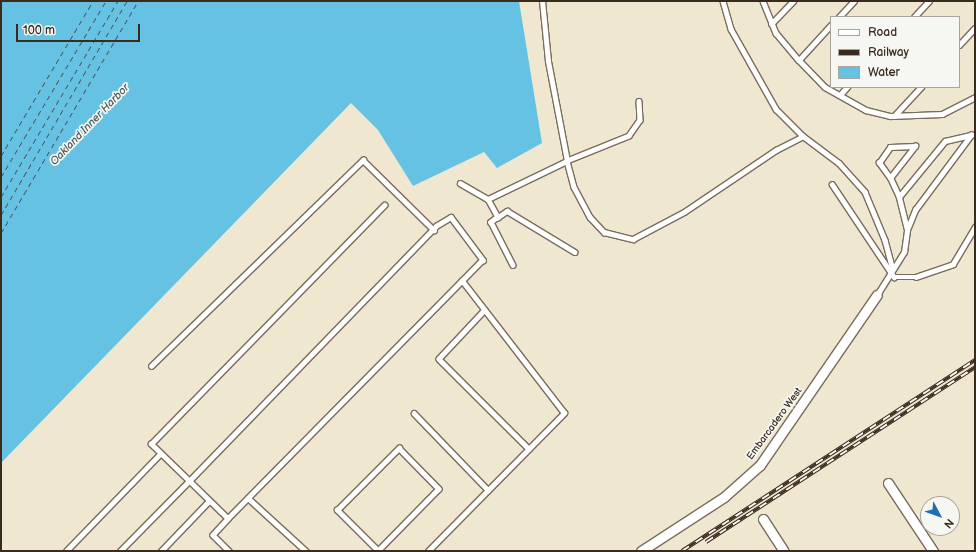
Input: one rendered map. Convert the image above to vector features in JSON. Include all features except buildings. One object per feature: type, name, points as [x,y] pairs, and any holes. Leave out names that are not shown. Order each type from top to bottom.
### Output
[{"type":"street","name":"Embarcadero West","points":[[641,551],[724,496],[760,465],[877,295]]},
{"type":"street","points":[[888,483],[932,551]]},
{"type":"street","points":[[763,519],[784,551]]},
{"type":"lane","points":[[542,1],[548,61],[567,161],[574,187],[590,217],[604,232],[633,239],[684,212],[776,150],[803,136]]},
{"type":"lane","points":[[723,1],[731,29],[776,109],[803,136],[839,163],[865,192],[885,240],[894,277],[908,278],[946,268],[958,257],[975,227]]},
{"type":"lane","points":[[763,1],[771,24],[799,60],[825,87],[866,110],[894,116],[942,114],[975,98]]},
{"type":"lane","points":[[771,24],[793,1]]},
{"type":"lane","points":[[840,16],[854,1]]},
{"type":"lane","points":[[915,16],[929,1]]},
{"type":"lane","points":[[799,60],[830,26]]},
{"type":"lane","points":[[960,44],[975,28]]},
{"type":"lane","points":[[840,95],[846,88]]},
{"type":"lane","points":[[894,116],[920,88]]},
{"type":"lane","points":[[488,199],[567,161],[629,136],[640,120],[639,101]]},
{"type":"lane","points":[[899,197],[945,141],[971,135],[915,210],[906,230]]},
{"type":"lane","points":[[877,295],[904,252],[906,230],[899,197],[890,178],[879,163],[890,147],[915,146],[890,178]]},
{"type":"lane","points":[[151,366],[363,160],[434,230]]},
{"type":"lane","points":[[460,183],[488,199],[498,217]]},
{"type":"lane","points":[[832,184],[892,271]]},
{"type":"lane","points":[[228,519],[150,444],[384,205]]},
{"type":"lane","points":[[513,265],[491,222],[507,211],[575,252]]},
{"type":"lane","points":[[120,551],[434,230],[451,217],[483,260],[213,534],[226,550]]},
{"type":"lane","points":[[428,551],[564,413],[462,281]]},
{"type":"lane","points":[[485,310],[439,359],[529,449]]},
{"type":"lane","points":[[414,413],[488,490]]},
{"type":"lane","points":[[399,448],[439,489],[378,551],[337,510],[399,448]]},
{"type":"lane","points":[[66,551],[160,454]]},
{"type":"lane","points":[[248,498],[306,551]]},
{"type":"lane","points":[[161,551],[209,501]]},
{"type":"water","name":"Oakland Inner Harbor","points":[[1,1],[519,1],[542,143],[497,168],[484,152],[413,186],[378,130],[351,103],[1,463]]},
{"type":"ferry route","points":[[1,156],[93,1]]},
{"type":"ferry route","points":[[1,177],[106,1]]},
{"type":"ferry route","points":[[1,197],[118,1]]},
{"type":"ferry route","points":[[1,215],[127,1]]},
{"type":"ferry route","points":[[1,233],[138,1]]},
{"type":"railway","points":[[682,551],[975,360]]},
{"type":"railway","points":[[706,542],[975,367]]}]
